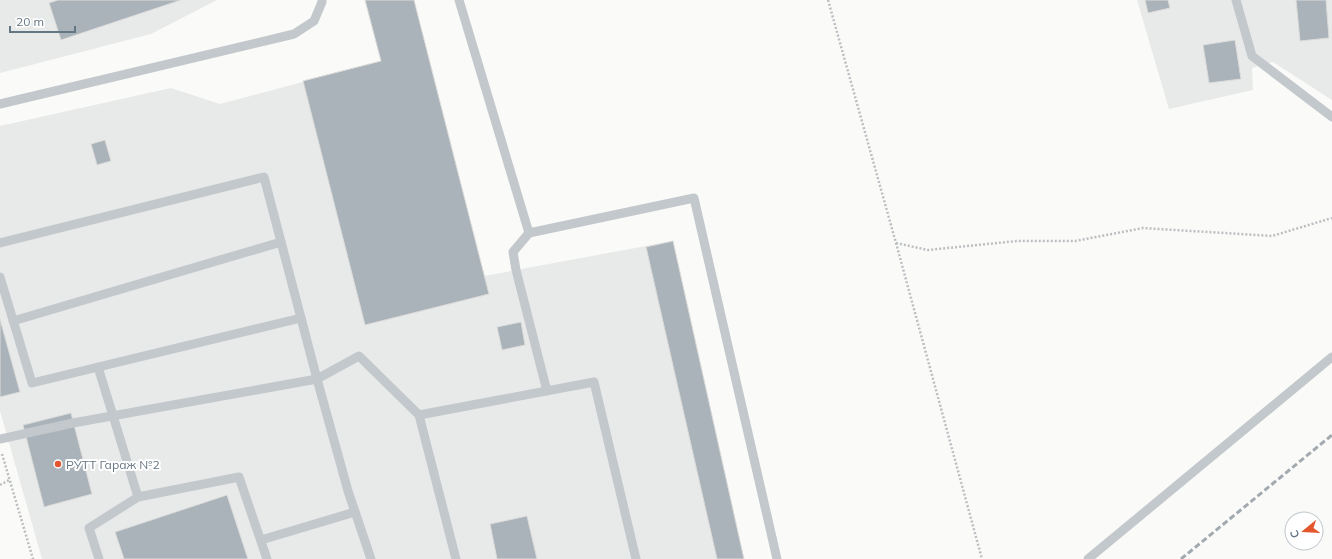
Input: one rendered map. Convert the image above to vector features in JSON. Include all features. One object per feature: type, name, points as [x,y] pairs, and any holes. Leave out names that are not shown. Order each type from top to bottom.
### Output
[{"type":"lane","points":[[0,104],[294,34],[314,22],[322,0]]},
{"type":"lane","points":[[459,0],[529,233]]},
{"type":"lane","points":[[1236,0],[1252,56],[1332,117]]},
{"type":"lane","points":[[0,244],[264,177],[348,491],[371,559]]},
{"type":"lane","points":[[547,391],[516,270],[513,252],[529,233],[694,198],[777,559]]},
{"type":"lane","points":[[13,321],[281,242]]},
{"type":"lane","points":[[0,277],[32,383],[301,318]]},
{"type":"lane","points":[[0,439],[113,416],[317,379],[359,356],[419,415],[456,559]]},
{"type":"lane","points":[[1088,559],[1332,357]]},
{"type":"lane","points":[[98,367],[138,497]]},
{"type":"lane","points":[[419,415],[594,382],[636,559]]},
{"type":"lane","points":[[99,559],[89,528],[138,497],[239,477],[267,559]]},
{"type":"lane","points":[[261,540],[355,512]]},
{"type":"path","points":[[828,0],[982,559]]},
{"type":"path","points":[[896,243],[928,250],[1017,241],[1076,241],[1143,228],[1272,236],[1332,218]]},
{"type":"path","points":[[0,447],[33,559]]},
{"type":"path","points":[[0,485],[10,480]]},
{"type":"shaded area","points":[[0,0],[217,0],[151,34],[0,73]]},
{"type":"shaded area","points":[[365,0],[484,276],[673,241],[744,559],[42,559],[0,411],[0,126],[171,88],[220,104],[381,61]]},
{"type":"shaded area","points":[[1137,0],[1332,0],[1332,100],[1273,62],[1252,68],[1253,90],[1169,109]]},
{"type":"building","points":[[58,0],[181,0],[61,40],[49,3]]},
{"type":"building","points":[[365,0],[414,0],[489,294],[365,325],[303,81],[381,61]]},
{"type":"building","points":[[1145,0],[1168,0],[1170,8],[1148,13]]},
{"type":"building","points":[[1296,0],[1326,0],[1329,38],[1300,41]]},
{"type":"building","points":[[1235,40],[1241,79],[1209,83],[1203,45]]},
{"type":"building","points":[[105,140],[111,161],[97,165],[91,144]]},
{"type":"building","points":[[673,241],[744,559],[717,559],[646,247]]},
{"type":"building","points":[[0,319],[20,392],[0,397]]},
{"type":"building","points":[[521,322],[525,345],[502,350],[497,327]]},
{"type":"building","name":"РУТТ Гараж №2","points":[[71,413],[92,494],[44,507],[23,425]]},
{"type":"building","points":[[227,495],[248,559],[124,559],[115,532]]},
{"type":"building","points":[[527,516],[537,559],[497,559],[490,524]]},
{"type":"railway","points":[[1181,559],[1332,435]]},
{"type":"place","name":"РУТТ Гараж №2","points":[[58,464]]}]
